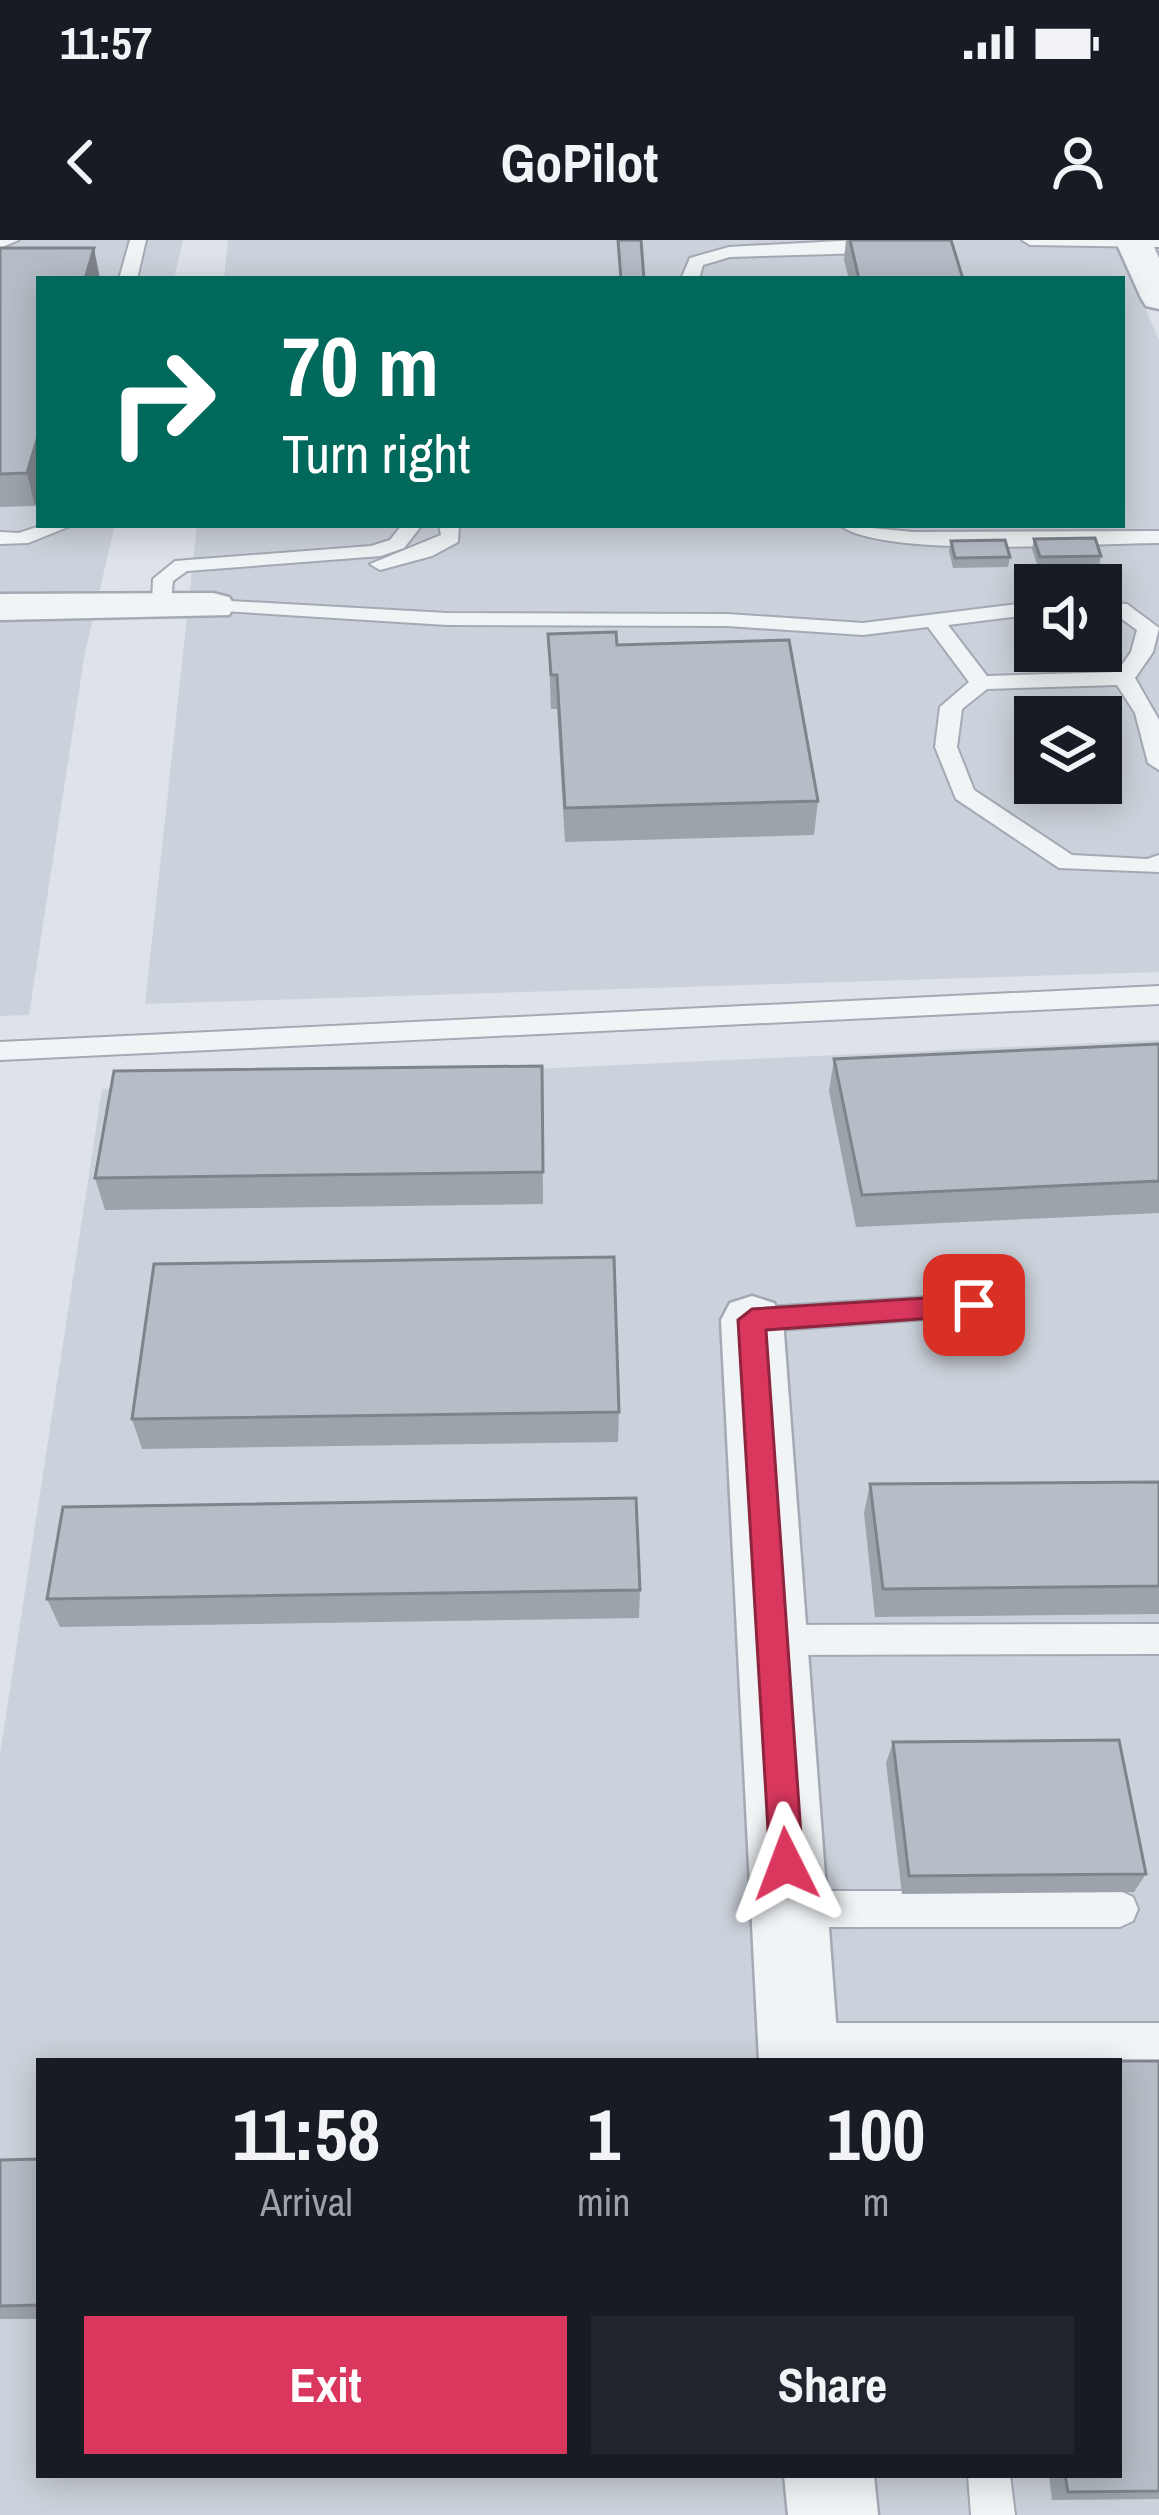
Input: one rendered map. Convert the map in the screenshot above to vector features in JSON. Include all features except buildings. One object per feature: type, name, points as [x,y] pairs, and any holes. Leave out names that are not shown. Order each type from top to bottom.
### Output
[{"type":"street","points":[[1142,242],[1159,298]]},
{"type":"street","points":[[0,607],[164,607],[219,585]]},
{"type":"street","points":[[752,1320],[798,2051]]},
{"type":"street","points":[[830,2478],[833,2515]]},
{"type":"lane","points":[[0,243],[11,240]]},
{"type":"lane","points":[[129,276],[138,240]]},
{"type":"lane","points":[[691,276],[696,262],[729,252],[868,248],[866,240]]},
{"type":"lane","points":[[1030,240],[1142,242]]},
{"type":"lane","points":[[0,538],[20,539],[54,528]]},
{"type":"lane","points":[[219,585],[374,552],[398,544],[410,528]]},
{"type":"lane","points":[[219,585],[391,563],[451,538],[449,528]]},
{"type":"lane","points":[[858,528],[913,538],[1125,530],[1159,537]]},
{"type":"lane","points":[[219,585],[447,619],[704,620],[820,628],[935,622],[1014,611]]},
{"type":"lane","points":[[1122,609],[1154,627],[1124,678]]},
{"type":"lane","points":[[935,622],[981,682]]},
{"type":"lane","points":[[1124,678],[981,682],[951,707],[946,747],[964,794],[1067,862],[1149,867],[1159,863]]},
{"type":"lane","points":[[1124,678],[1146,712],[1159,763]]},
{"type":"lane","points":[[0,1051],[1159,995]]},
{"type":"lane","points":[[752,1320],[974,1305]]},
{"type":"lane","points":[[772,1640],[1159,1639]]},
{"type":"lane","points":[[789,1909],[1120,1909]]},
{"type":"lane","points":[[798,2051],[944,2052],[1159,2042]]},
{"type":"lane","points":[[989,2478],[993,2515]]},
{"type":"shaded area","points":[[0,240],[183,240],[175,276],[36,276],[36,528],[114,528],[85,652],[29,1015],[0,1016]]},
{"type":"shaded area","points":[[228,240],[1115,240],[1159,340],[1159,972],[145,1004],[197,528],[1125,528],[1125,276],[224,276]]},
{"type":"shaded area","points":[[1159,1040],[1159,2515],[0,2515],[0,1754],[102,1089]]},
{"type":"route","points":[[786,1864],[752,1320],[974,1305]]}]
